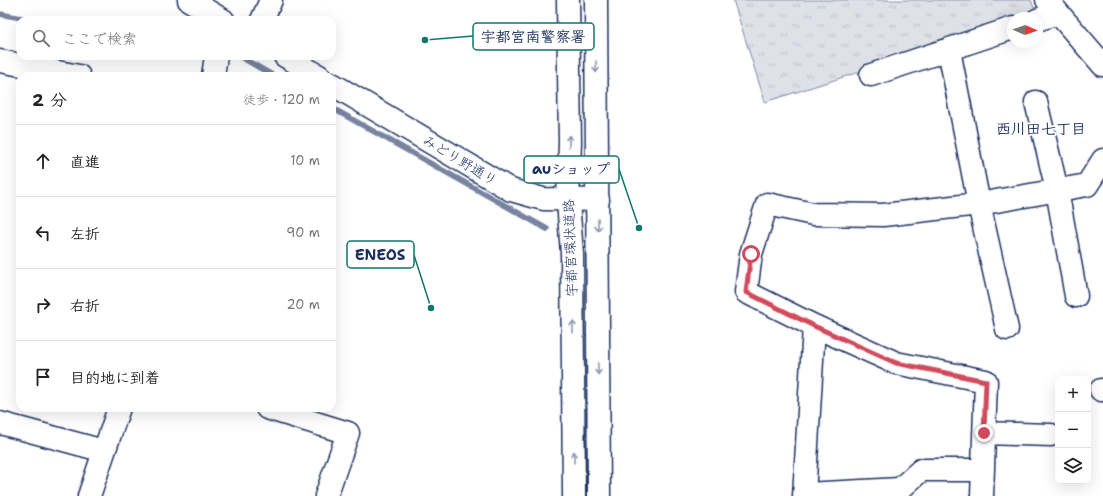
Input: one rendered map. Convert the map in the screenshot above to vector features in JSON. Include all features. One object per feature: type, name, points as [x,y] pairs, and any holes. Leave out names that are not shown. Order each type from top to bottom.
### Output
[{"type":"main road","points":[[189,0],[216,16]]},
{"type":"main road","points":[[264,16],[271,0]]},
{"type":"main road","name":"宇都宮環状道路","points":[[568,0],[570,142],[568,201],[572,254],[574,496]]},
{"type":"main road","name":"宇都宮環状道路","points":[[596,0],[600,496]]},
{"type":"main road","points":[[1043,15],[1052,7],[1103,65]]},
{"type":"main road","points":[[871,75],[1007,30]]},
{"type":"main road","points":[[949,50],[979,204],[1007,329]]},
{"type":"main road","points":[[214,72],[215,60]]},
{"type":"main road","points":[[292,60],[312,72]]},
{"type":"main road","points":[[0,61],[58,72]]},
{"type":"main road","name":"みどり野通り","points":[[336,86],[511,190],[543,199],[568,201],[598,200]]},
{"type":"main road","points":[[1036,102],[1057,190],[1076,296]]},
{"type":"main road","points":[[982,496],[986,381],[896,363],[814,326],[746,292],[751,254],[767,204],[813,214],[865,216],[979,204],[1087,185],[1103,160]]},
{"type":"main road","points":[[814,326],[804,495],[900,489],[921,470],[983,470]]},
{"type":"main road","points":[[90,496],[118,412]]},
{"type":"main road","points":[[280,412],[348,433],[326,496]]},
{"type":"main road","points":[[0,423],[104,451]]},
{"type":"main road","points":[[984,433],[1051,435]]},
{"type":"green space","points":[[733,0],[1031,0],[1036,12],[1007,12],[1007,25],[765,102]]},
{"type":"waterway","points":[[0,14],[16,17]]},
{"type":"waterway","points":[[246,60],[267,72]]},
{"type":"waterway","points":[[336,110],[547,229]]},
{"type":"place","name":"宇都宮南警察署","points":[[425,40]]},
{"type":"place","name":"auショップ","points":[[639,228]]},
{"type":"place","name":"ENEOS","points":[[431,308]]},
{"type":"district","name":"西川田七丁目","points":[[1041,129]]},
{"type":"route","points":[[751,254],[746,292],[814,326],[896,363],[986,381],[984,433]]}]
